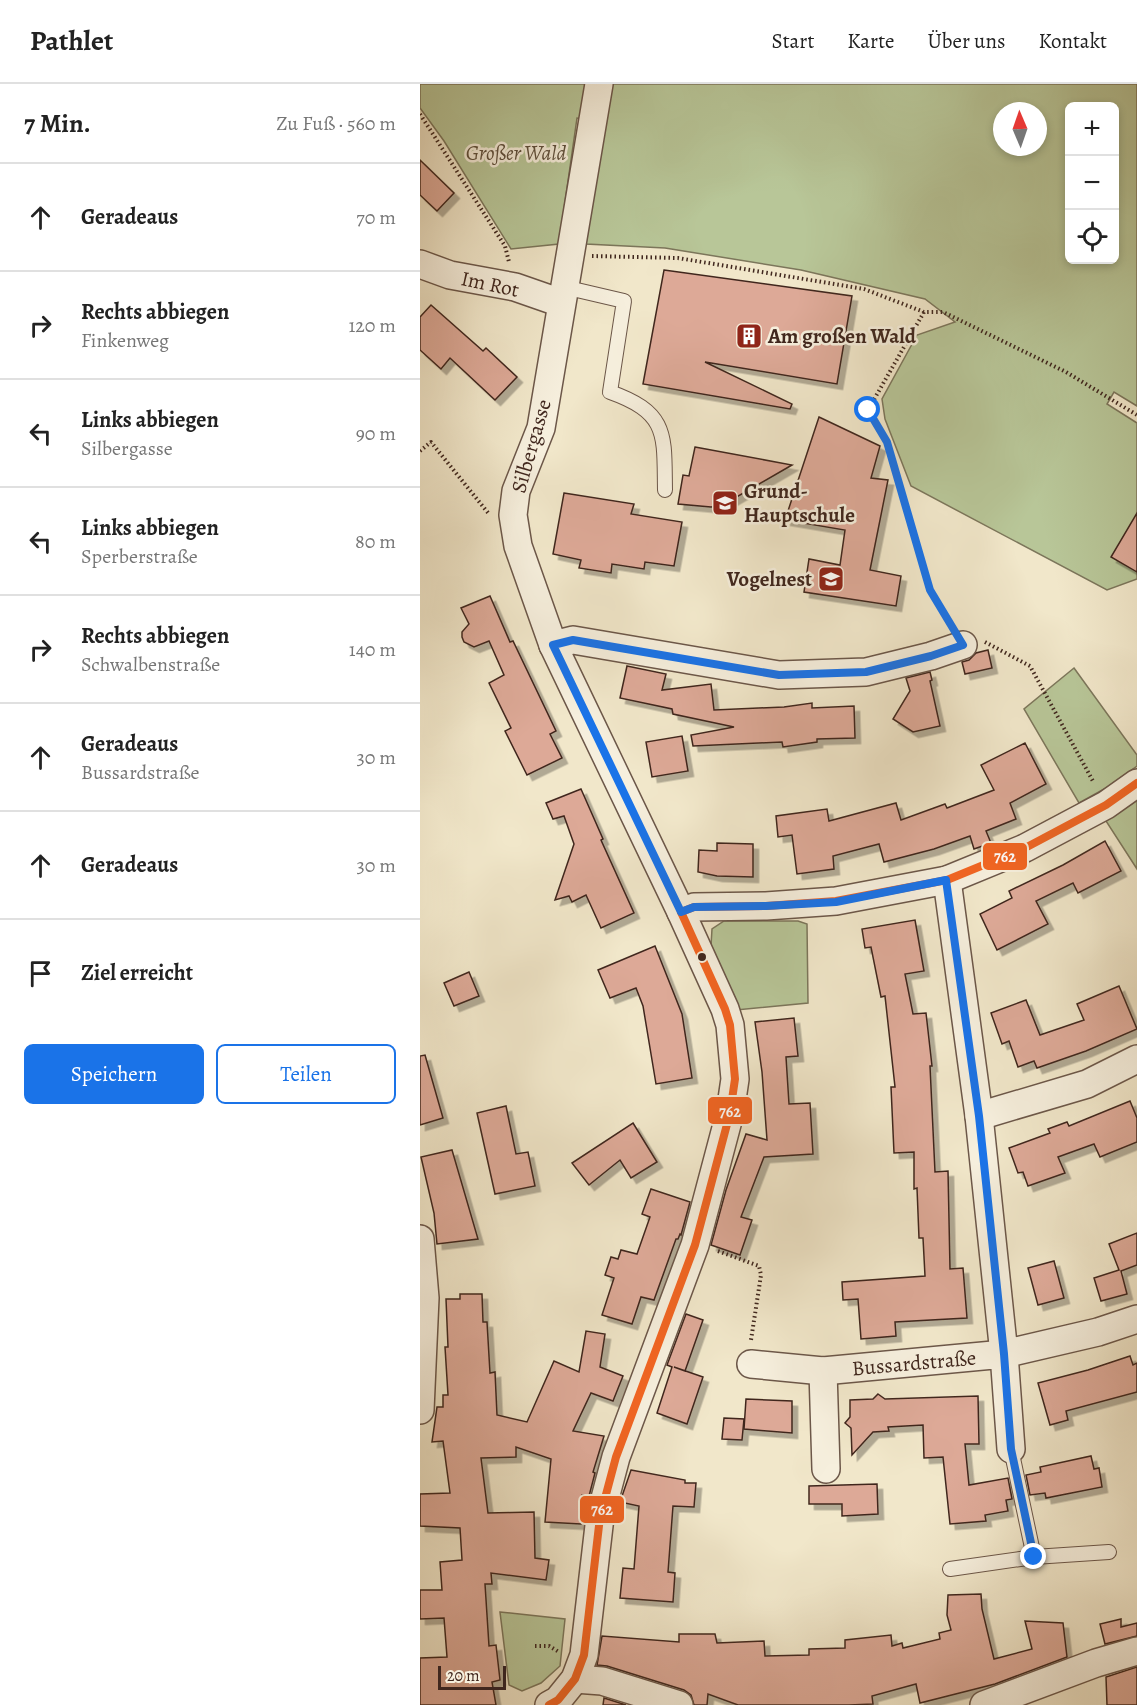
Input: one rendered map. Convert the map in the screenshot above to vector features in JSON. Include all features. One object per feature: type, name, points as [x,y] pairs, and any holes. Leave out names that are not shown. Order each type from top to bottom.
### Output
[{"type":"street","name":"Silbergasse","points":[[575,1679],[584,1655],[600,1517],[616,1457],[695,1245],[730,1113],[735,1079],[730,1026],[725,1009],[553,645],[518,546],[513,515],[516,491],[541,428],[599,84]]},
{"type":"street","name":"Im Rot","points":[[420,264],[450,275],[562,295]]},
{"type":"street","points":[[553,645],[573,640],[779,675],[866,672],[931,656],[963,645]]},
{"type":"street","points":[[681,912],[694,907],[836,902],[946,880],[1025,848],[1106,805],[1137,783]]},
{"type":"street","points":[[946,880],[979,1116],[1004,1354]]},
{"type":"street","points":[[979,1116],[1087,1084],[1137,1059]]},
{"type":"street","points":[[420,1239],[425,1298],[420,1410]]},
{"type":"street","name":"Bussardstraße","points":[[751,1365],[823,1371],[1004,1354],[1098,1332],[1137,1319]]},
{"type":"street","name":"Bussardstraße","points":[[1004,1354],[1011,1449]]},
{"type":"street","name":"Bussardstraße","points":[[823,1371],[826,1469]]},
{"type":"street","points":[[996,1703],[1096,1664],[1137,1651]]},
{"type":"street","points":[[549,1705],[558,1700],[575,1679],[602,1682],[679,1705]]},
{"type":"lane","points":[[562,295],[624,301],[610,392],[633,400],[654,417],[664,441],[665,490]]},
{"type":"lane","points":[[1011,1449],[1034,1557]]},
{"type":"lane","points":[[950,1569],[1034,1557],[1109,1552]]},
{"type":"path","points":[[420,114],[497,235]]},
{"type":"path","points":[[571,255],[678,258],[864,289],[924,312],[943,312],[1066,372],[1137,415]]},
{"type":"path","points":[[924,312],[868,410],[887,442],[930,590],[963,645],[986,642],[1030,666],[1106,805]]},
{"type":"path","points":[[420,451],[431,442],[495,522],[518,546]]},
{"type":"path","points":[[717,1251],[759,1266],[761,1275],[751,1335],[751,1365]]},
{"type":"green space","name":"Großer Wald","points":[[420,84],[1137,84],[1137,406],[1114,392],[1107,404],[1137,423],[1137,579],[1107,590],[911,486],[885,419],[882,399],[917,335],[955,322],[925,299],[801,270],[665,248],[586,244],[605,121],[577,118],[559,244],[511,249],[444,141],[420,108]]},
{"type":"green space","points":[[1074,668],[1137,755],[1137,766],[1106,788],[1079,803],[1024,709]]},
{"type":"green space","points":[[1137,800],[1137,869],[1106,821]]},
{"type":"green space","points":[[724,921],[798,921],[807,924],[808,1003],[736,1010],[711,946],[712,929]]},
{"type":"green space","points":[[500,1612],[565,1619],[560,1666],[541,1683],[522,1691],[509,1685]]},
{"type":"building","points":[[420,160],[454,193],[437,211],[420,195]]},
{"type":"building","name":"Am großen Wald","points":[[664,270],[852,296],[837,384],[705,362],[792,404],[790,409],[643,384]]},
{"type":"building","points":[[431,305],[483,351],[486,348],[517,377],[495,400],[450,358],[441,369],[420,350],[420,317]]},
{"type":"building","points":[[819,417],[880,446],[871,478],[888,480],[870,570],[901,576],[896,606],[804,592],[809,559],[840,565],[845,530],[785,520]]},
{"type":"building","points":[[695,447],[792,465],[721,506],[678,504],[683,475],[689,476]]},
{"type":"building","points":[[564,493],[634,504],[631,514],[682,522],[674,566],[645,562],[644,569],[612,564],[611,573],[579,568],[581,560],[553,554]]},
{"type":"building","points":[[1137,513],[1137,572],[1111,557]]},
{"type":"building","points":[[490,596],[510,642],[513,641],[556,731],[550,734],[562,758],[527,775],[505,731],[511,728],[489,683],[504,675],[489,641],[474,647],[464,642],[462,637],[462,632],[469,624],[461,608]]},
{"type":"building","points":[[988,650],[992,668],[965,674],[962,662],[969,660],[976,653]]},
{"type":"building","points":[[627,666],[666,674],[662,690],[711,684],[714,710],[784,707],[812,703],[812,708],[854,706],[855,738],[817,739],[817,742],[783,747],[782,742],[693,746],[691,735],[734,727],[673,714],[672,709],[620,698]]},
{"type":"building","points":[[930,672],[940,726],[913,732],[893,719],[910,691],[906,678]]},
{"type":"building","points":[[682,736],[688,771],[652,777],[646,742]]},
{"type":"building","points":[[1025,743],[1046,784],[1010,803],[1016,819],[986,831],[991,843],[974,849],[970,836],[934,849],[884,862],[879,844],[833,856],[834,869],[797,874],[792,835],[778,837],[776,816],[827,809],[829,821],[896,803],[901,820],[945,804],[947,808],[994,790],[981,765]]},
{"type":"building","points":[[581,789],[634,913],[601,928],[586,895],[572,902],[569,896],[555,900],[574,844],[564,816],[553,819],[546,803]]},
{"type":"building","points":[[1105,841],[1121,871],[1078,893],[1073,883],[1036,901],[1048,924],[997,950],[980,914],[1012,898],[1009,891],[1063,865]]},
{"type":"building","points":[[717,843],[753,844],[753,877],[717,876],[698,872],[699,850],[717,851]]},
{"type":"building","points":[[915,920],[924,971],[905,974],[913,1014],[926,1013],[932,1066],[930,1066],[935,1172],[948,1171],[950,1269],[963,1268],[967,1318],[895,1322],[896,1336],[861,1339],[858,1299],[843,1300],[842,1282],[925,1276],[923,1238],[919,1238],[917,1188],[914,1189],[914,1152],[894,1153],[891,1087],[895,1087],[885,996],[881,997],[871,947],[865,948],[862,929]]},
{"type":"building","points":[[655,946],[682,1014],[692,1078],[656,1084],[643,1006],[636,988],[610,998],[598,970]]},
{"type":"building","points":[[469,972],[479,996],[454,1006],[444,983]]},
{"type":"building","points":[[1119,986],[1137,1029],[1086,1051],[1037,1068],[1034,1061],[1018,1067],[1009,1041],[1002,1044],[991,1013],[1026,1000],[1040,1035],[1084,1020],[1077,1004]]},
{"type":"building","points":[[794,1018],[798,1056],[786,1057],[789,1104],[810,1103],[813,1154],[764,1157],[741,1217],[752,1220],[740,1255],[711,1245],[726,1190],[746,1134],[767,1140],[762,1072],[755,1022]]},
{"type":"building","points":[[425,1055],[443,1118],[420,1125],[420,1056]]},
{"type":"building","points":[[1130,1101],[1137,1118],[1137,1142],[1100,1157],[1094,1144],[1058,1157],[1065,1173],[1028,1186],[1023,1172],[1018,1173],[1009,1148],[1050,1133],[1048,1129],[1067,1122],[1069,1126]]},
{"type":"building","points":[[506,1106],[516,1154],[528,1152],[535,1186],[495,1194],[477,1113]]},
{"type":"building","points":[[633,1123],[657,1162],[631,1178],[620,1160],[589,1185],[572,1163]]},
{"type":"building","points":[[452,1150],[478,1239],[437,1244],[434,1213],[421,1157]]},
{"type":"building","points":[[651,1189],[690,1202],[681,1235],[676,1239],[654,1300],[641,1297],[632,1324],[602,1315],[614,1278],[605,1275],[611,1257],[618,1259],[621,1250],[637,1254],[650,1217],[642,1214]]},
{"type":"building","points":[[1137,1233],[1137,1265],[1121,1271],[1127,1294],[1101,1301],[1094,1278],[1119,1270],[1109,1244]]},
{"type":"building","points":[[1054,1261],[1064,1298],[1038,1305],[1028,1268]]},
{"type":"building","points":[[460,1294],[482,1294],[483,1322],[487,1322],[490,1373],[495,1372],[497,1415],[527,1422],[554,1361],[579,1372],[586,1331],[605,1334],[600,1367],[623,1376],[613,1401],[591,1393],[573,1431],[604,1436],[593,1472],[595,1473],[589,1496],[582,1495],[581,1524],[545,1522],[551,1459],[516,1447],[516,1457],[481,1458],[488,1513],[534,1512],[535,1558],[549,1560],[546,1580],[491,1573],[492,1584],[485,1584],[489,1646],[496,1645],[500,1680],[492,1682],[496,1705],[420,1705],[420,1658],[447,1657],[444,1618],[420,1619],[420,1590],[442,1590],[440,1562],[462,1560],[460,1528],[420,1526],[420,1494],[450,1493],[443,1441],[432,1442],[437,1407],[443,1407],[443,1395],[448,1395],[445,1347],[448,1347],[446,1299],[460,1299]]},
{"type":"building","points":[[686,1314],[703,1320],[685,1371],[703,1377],[687,1424],[657,1413],[672,1367],[667,1365]]},
{"type":"building","points":[[1130,1356],[1133,1365],[1137,1363],[1137,1392],[1066,1411],[1068,1420],[1050,1425],[1038,1383]]},
{"type":"building","points":[[878,1394],[885,1399],[978,1396],[979,1444],[965,1444],[969,1485],[1008,1478],[1012,1499],[1006,1500],[1008,1511],[985,1515],[986,1521],[950,1524],[943,1457],[924,1458],[923,1425],[888,1427],[889,1431],[873,1432],[852,1455],[851,1428],[845,1423],[850,1417],[850,1400],[873,1399]]},
{"type":"building","points":[[746,1399],[792,1401],[792,1433],[744,1429]]},
{"type":"building","points":[[724,1418],[744,1419],[742,1440],[722,1439]]},
{"type":"building","points":[[1091,1456],[1094,1469],[1099,1468],[1102,1487],[1046,1498],[1045,1493],[1030,1495],[1026,1475],[1041,1472],[1040,1467]]},
{"type":"building","points":[[631,1470],[685,1480],[685,1483],[696,1483],[694,1507],[673,1506],[668,1572],[675,1573],[673,1602],[620,1598],[623,1568],[634,1569],[639,1506],[620,1502]]},
{"type":"building","points":[[877,1484],[878,1514],[842,1516],[842,1504],[809,1504],[809,1486]]},
{"type":"building","points":[[981,1594],[982,1609],[994,1659],[1032,1649],[1025,1621],[1063,1623],[1067,1657],[995,1684],[920,1703],[916,1684],[872,1696],[873,1704],[849,1705],[738,1705],[708,1694],[707,1705],[694,1705],[691,1695],[684,1690],[607,1666],[597,1665],[602,1636],[679,1642],[679,1634],[715,1634],[717,1643],[764,1641],[765,1656],[809,1655],[809,1649],[845,1648],[845,1640],[891,1635],[892,1646],[902,1643],[903,1648],[940,1639],[939,1633],[951,1630],[947,1615],[948,1595]]},
{"type":"building","points":[[1121,1619],[1121,1627],[1137,1623],[1137,1636],[1105,1644],[1100,1624]]},
{"type":"building","points":[[1137,1667],[1137,1705],[1107,1705],[1106,1677]]},
{"type":"building","points":[[604,1698],[626,1705],[603,1705]]},
{"type":"transit line","name":"762","points":[[681,912],[694,907],[766,906],[836,901],[947,880],[1025,848],[1106,805],[1137,783]]},
{"type":"transit line","name":"762","points":[[549,1705],[558,1700],[575,1679],[584,1655],[600,1517],[616,1457],[695,1245],[730,1113],[735,1079],[730,1025],[681,912]]},
{"type":"place","name":"Am großen Wald","points":[[749,336]]},
{"type":"place","name":"Grund- Hauptschule","points":[[725,503]]},
{"type":"place","name":"Vogelnest","points":[[831,579]]},
{"type":"route","points":[[868,410],[887,442],[930,590],[963,645],[931,656],[866,672],[779,675],[573,640],[553,645],[681,912],[694,907],[836,902],[946,880],[979,1116],[1004,1354],[1011,1449],[1034,1557]]}]
